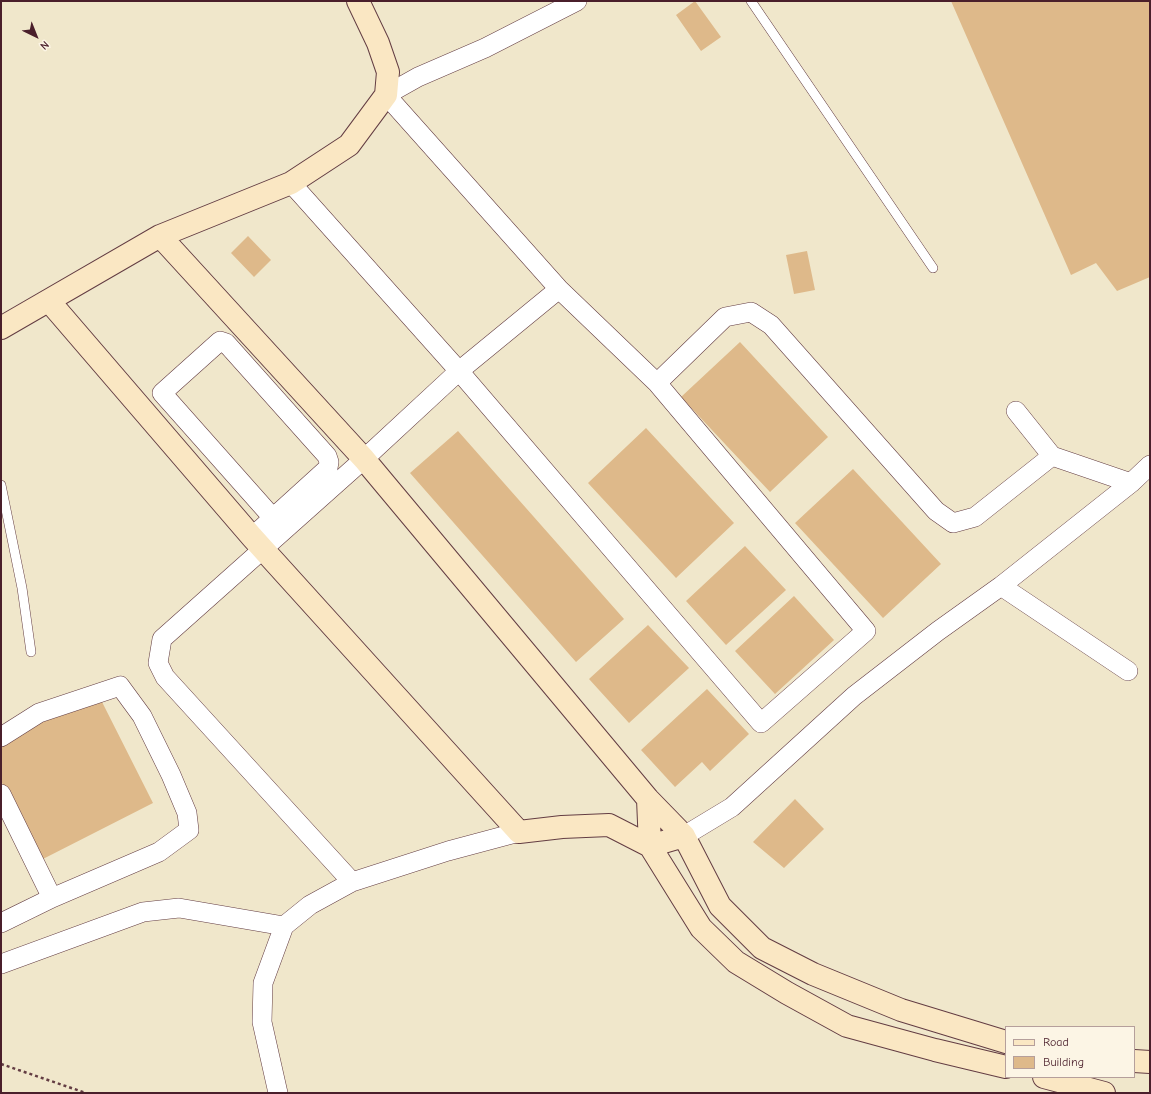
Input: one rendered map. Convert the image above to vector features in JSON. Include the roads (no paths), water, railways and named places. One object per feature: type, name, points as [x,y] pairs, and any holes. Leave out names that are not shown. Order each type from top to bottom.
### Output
[{"type":"street","points":[[291,183],[459,371],[761,723],[866,631],[657,383],[559,289],[386,95],[388,72],[378,43],[358,1]]},
{"type":"street","points":[[1,328],[160,236],[291,183],[349,145],[386,95],[418,77],[485,48],[577,1]]},
{"type":"street","points":[[160,236],[364,459],[648,799],[684,836],[720,906],[762,948],[813,974],[901,1010],[1005,1042]]},
{"type":"street","points":[[352,882],[165,677],[158,663],[162,638],[257,543],[364,459],[459,371],[559,289]]},
{"type":"street","points":[[49,301],[257,543],[519,832]]},
{"type":"street","points":[[657,383],[725,317],[750,312],[771,325],[936,511],[953,523],[975,517],[1052,456]]},
{"type":"street","points":[[257,543],[273,518],[328,468],[328,456],[226,344],[220,341],[162,393],[273,518]]},
{"type":"street","points":[[1016,411],[1052,456],[1131,482]]},
{"type":"street","points":[[278,1093],[262,1022],[263,983],[284,926],[310,905],[352,882],[448,851],[519,832],[562,827],[609,826],[650,846],[684,836],[732,807],[854,696],[938,631],[1001,586],[1131,482],[1150,465]]},
{"type":"street","points":[[1001,586],[1128,671]]},
{"type":"street","points":[[1,737],[39,713],[120,686],[142,716],[187,813],[189,830],[159,852],[52,898],[1,923]]},
{"type":"street","points":[[1,794],[52,898]]},
{"type":"street","points":[[648,799],[650,846],[701,928],[736,962],[787,993],[847,1026],[934,1050],[1005,1067]]},
{"type":"street","points":[[1,964],[143,912],[179,908],[284,926]]},
{"type":"street","points":[[1135,1060],[1150,1062]]},
{"type":"street","points":[[1048,1078],[1104,1093]]},
{"type":"lane","points":[[751,1],[933,268]]},
{"type":"lane","points":[[1,485],[22,588],[31,652]]}]
